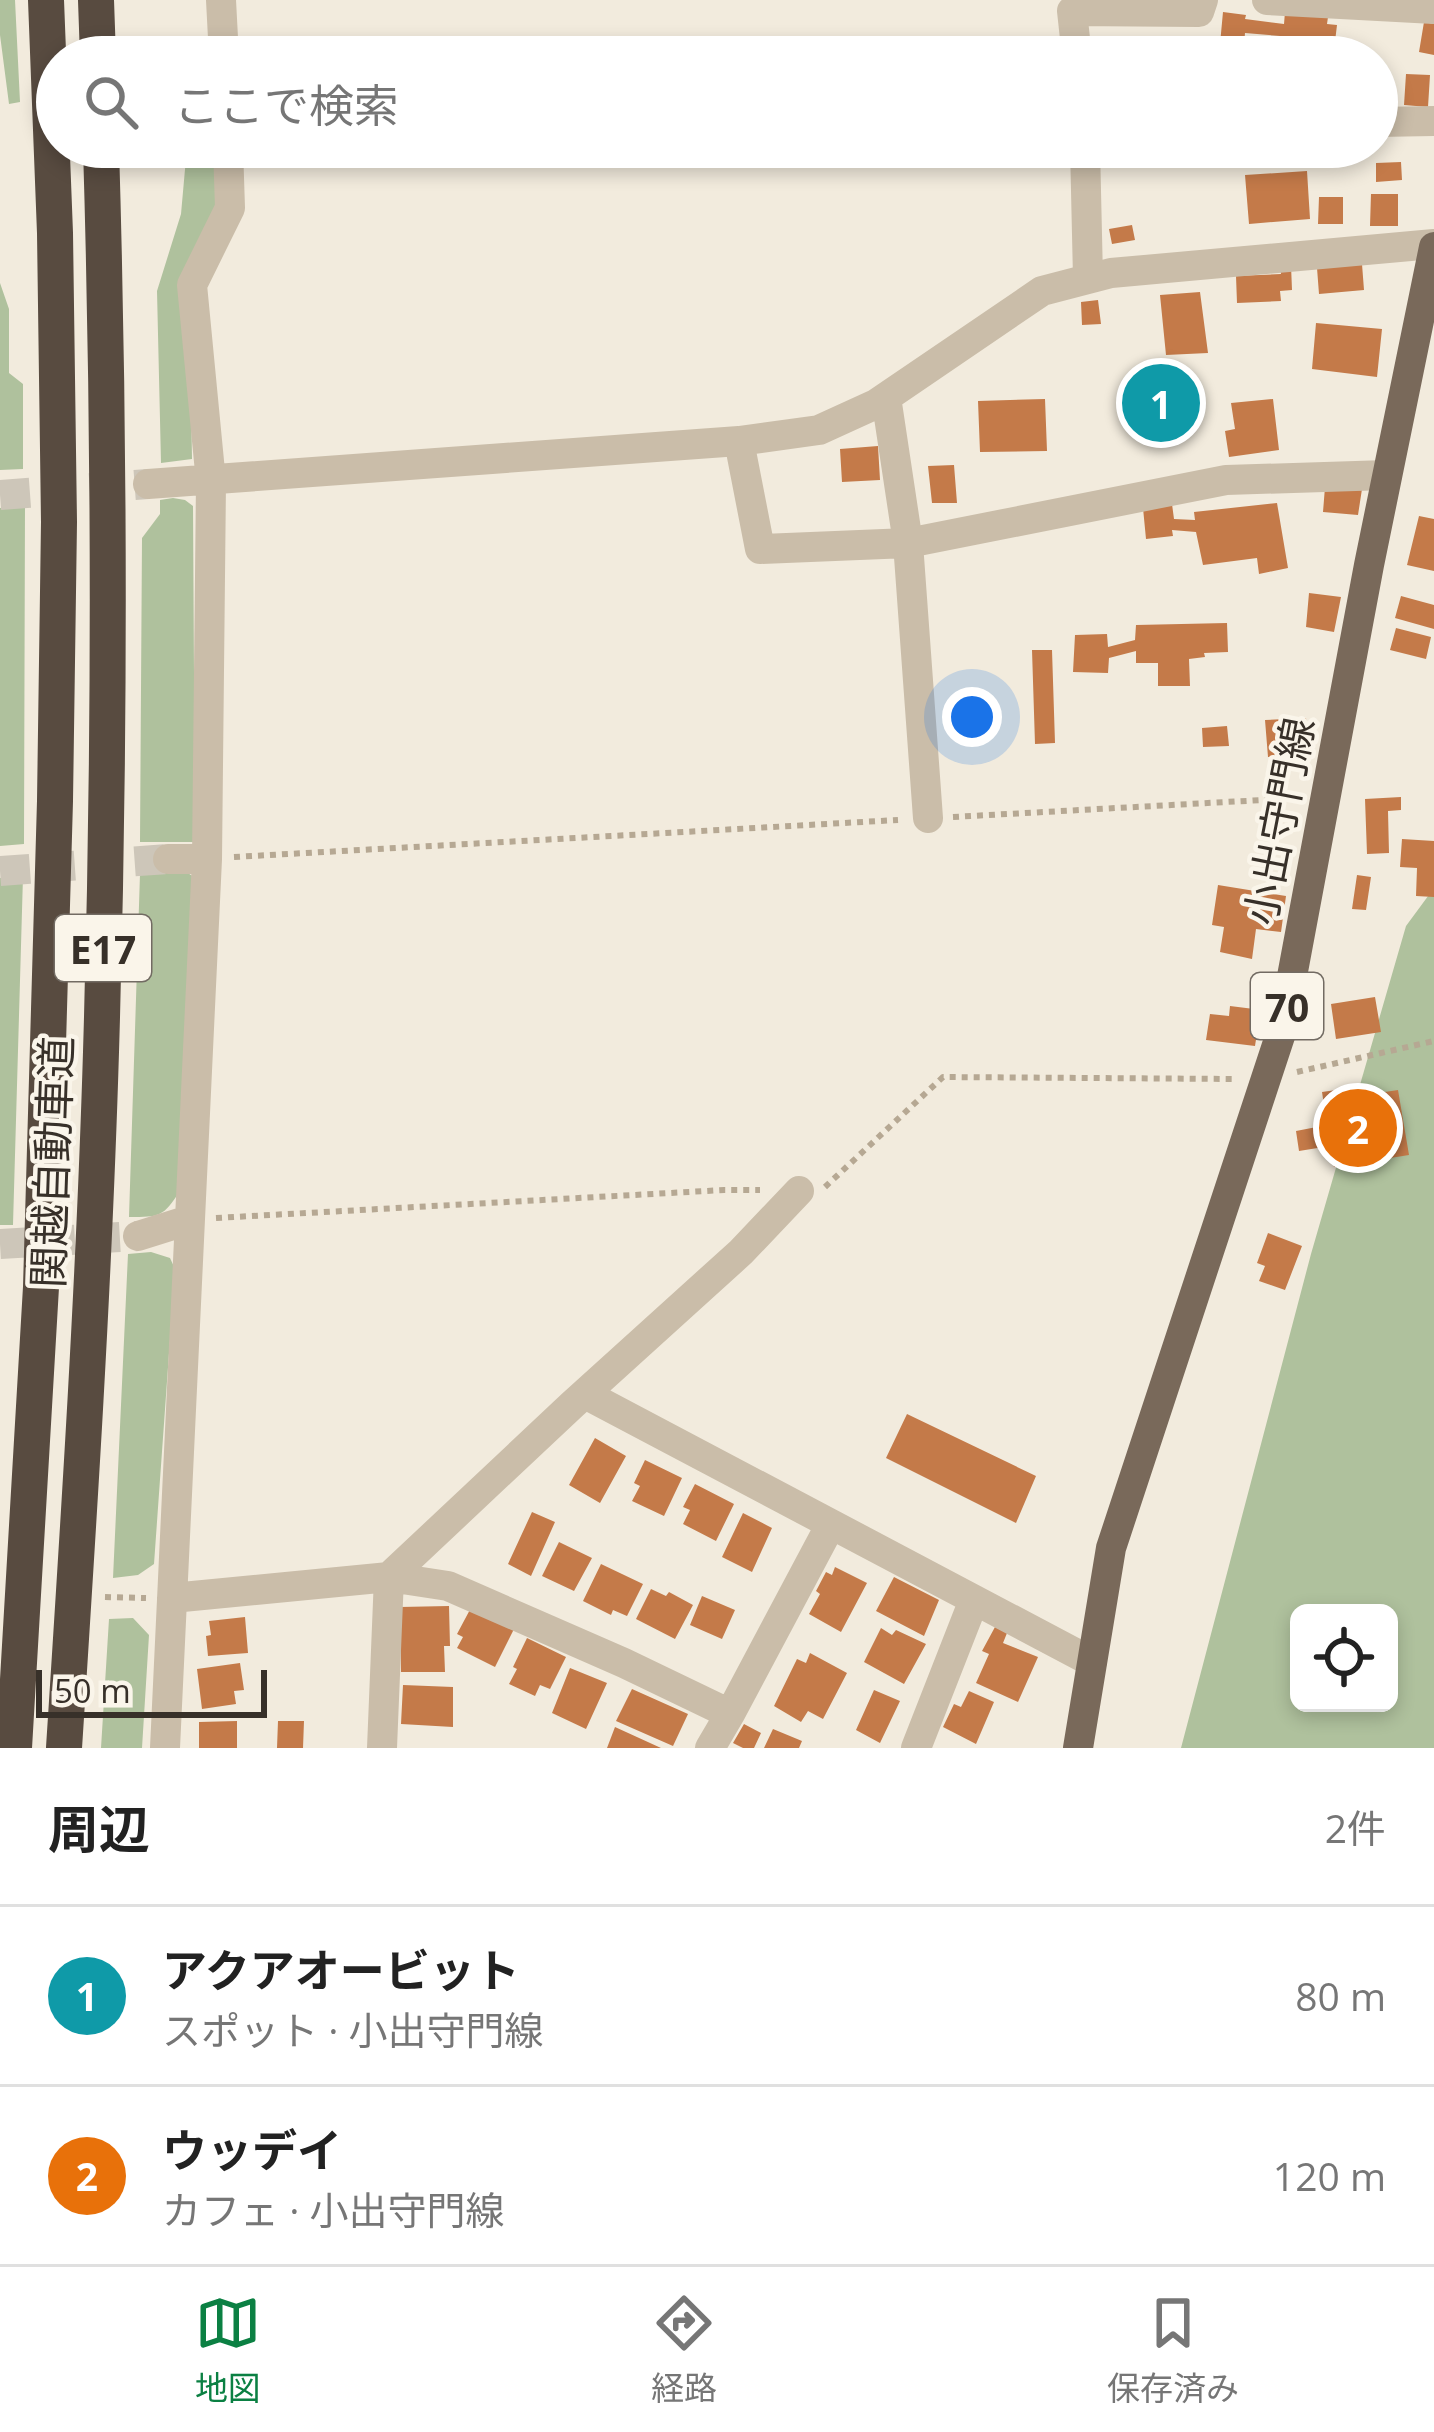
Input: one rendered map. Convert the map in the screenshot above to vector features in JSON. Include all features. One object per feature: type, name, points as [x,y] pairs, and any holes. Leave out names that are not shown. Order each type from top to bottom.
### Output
[{"type":"highway","name":"関越自動車道","points":[[46,0],[47,36]]},
{"type":"highway","points":[[96,0],[97,36]]},
{"type":"highway","name":"関越自動車道","points":[[14,1748],[41,1287],[56,801],[52,168]]},
{"type":"highway","name":"関越自動車道","points":[[64,1748],[92,1278],[107,801],[100,168]]},
{"type":"main road","name":"小出守門線","points":[[1078,1748],[1111,1548],[1282,1030],[1388,475],[1428,307],[1434,245]]},
{"type":"street","points":[[221,0],[223,36]]},
{"type":"street","points":[[1075,36],[1072,10],[1199,12],[1203,0]]},
{"type":"street","points":[[1267,0],[1434,9]]},
{"type":"street","points":[[1398,122],[1434,121]]},
{"type":"street","points":[[165,1748],[207,859],[212,482],[192,285],[230,208],[229,168]]},
{"type":"street","points":[[1085,168],[1088,278]]},
{"type":"street","points":[[148,484],[740,441],[819,430],[886,397],[1042,291],[1111,273],[1434,245]]},
{"type":"street","points":[[886,397],[908,544],[928,818]]},
{"type":"street","points":[[740,441],[760,549],[908,544],[1226,480],[1388,475]]},
{"type":"street","points":[[168,859],[207,859]]},
{"type":"street","points":[[382,1748],[389,1577],[741,1252],[799,1191]]},
{"type":"street","points":[[138,1236],[189,1220]]},
{"type":"street","points":[[584,1394],[1092,1662]]},
{"type":"street","points":[[710,1748],[831,1524]]},
{"type":"street","points":[[172,1598],[389,1577],[448,1586],[730,1714]]},
{"type":"street","points":[[916,1748],[974,1600]]},
{"type":"path","points":[[207,859],[1325,797]]},
{"type":"path","points":[[189,1220],[724,1190],[821,1191],[943,1077],[1266,1080],[1434,1041]]},
{"type":"path","points":[[102,1597],[172,1598]]},
{"type":"green space","points":[[0,0],[15,0],[20,102],[9,104],[0,35]]},
{"type":"green space","points":[[185,168],[222,168],[222,187],[189,284],[192,459],[161,463],[157,291],[181,214]]},
{"type":"green space","points":[[0,283],[9,309],[9,373],[23,384],[23,469],[0,470]]},
{"type":"green space","points":[[173,498],[193,506],[195,842],[140,842],[142,538],[160,514],[160,500]]},
{"type":"green space","points":[[25,505],[24,844],[0,846],[0,508]]},
{"type":"green space","points":[[183,870],[194,877],[180,1191],[160,1214],[129,1217],[140,874]]},
{"type":"green space","points":[[23,876],[13,1225],[0,1225],[0,878]]},
{"type":"green space","points":[[1434,888],[1434,1748],[1181,1748],[1311,1254],[1406,926]]},
{"type":"green space","points":[[151,1252],[170,1258],[175,1269],[154,1564],[138,1575],[113,1578],[128,1254]]},
{"type":"green space","points":[[133,1618],[149,1635],[142,1748],[101,1748],[109,1619]]},
{"type":"building","points":[[1223,12],[1284,24],[1285,12],[1328,17],[1327,24],[1337,25],[1336,36],[1221,36]]},
{"type":"building","points":[[1424,22],[1434,24],[1434,55],[1419,52]]},
{"type":"building","points":[[1406,74],[1430,75],[1428,107],[1404,105]]},
{"type":"building","points":[[1398,162],[1402,180],[1376,182],[1376,168],[1398,168]]},
{"type":"building","points":[[1307,171],[1310,219],[1249,224],[1245,175]]},
{"type":"building","points":[[1371,194],[1398,194],[1398,226],[1370,226]]},
{"type":"building","points":[[1319,197],[1343,197],[1343,224],[1318,224]]},
{"type":"building","points":[[1132,225],[1135,240],[1112,244],[1109,229]]},
{"type":"building","points":[[1362,264],[1364,290],[1319,294],[1317,268]]},
{"type":"building","points":[[1291,265],[1292,290],[1280,291],[1281,301],[1237,303],[1236,276],[1281,274],[1280,266]]},
{"type":"building","points":[[1200,292],[1208,353],[1166,355],[1160,295]]},
{"type":"building","points":[[1098,300],[1101,324],[1082,325],[1081,302]]},
{"type":"building","points":[[1316,323],[1382,329],[1377,377],[1312,369]]},
{"type":"building","points":[[1190,385],[1194,415],[1144,420],[1144,428],[1132,429],[1129,392]]},
{"type":"building","points":[[1045,399],[1047,451],[980,452],[978,401]]},
{"type":"building","points":[[1273,399],[1279,450],[1229,457],[1225,431],[1235,429],[1231,403]]},
{"type":"building","points":[[878,446],[880,480],[842,482],[840,449]]},
{"type":"building","points":[[954,465],[957,503],[932,503],[928,466]]},
{"type":"building","points":[[1325,487],[1362,489],[1358,515],[1323,512]]},
{"type":"building","points":[[1277,503],[1288,568],[1259,574],[1257,558],[1203,565],[1196,532],[1172,530],[1173,536],[1146,539],[1143,508],[1172,504],[1174,519],[1195,520],[1194,512]]},
{"type":"building","points":[[1419,516],[1434,519],[1434,571],[1407,565]]},
{"type":"building","points":[[1309,593],[1341,597],[1334,632],[1306,627]]},
{"type":"building","points":[[1401,596],[1434,605],[1434,629],[1395,618]]},
{"type":"building","points":[[1227,623],[1228,652],[1189,659],[1190,686],[1158,686],[1158,663],[1136,663],[1136,651],[1109,658],[1108,673],[1073,672],[1075,635],[1107,634],[1108,647],[1135,640],[1136,625]]},
{"type":"building","points":[[1396,628],[1431,637],[1426,659],[1390,650]]},
{"type":"building","points":[[1032,650],[1052,650],[1055,743],[1035,744]]},
{"type":"building","points":[[1306,718],[1309,755],[1268,757],[1265,720]]},
{"type":"building","points":[[1227,726],[1229,746],[1203,747],[1202,728]]},
{"type":"building","points":[[1401,797],[1401,810],[1388,811],[1389,853],[1367,854],[1365,799]]},
{"type":"building","points":[[1402,839],[1434,841],[1434,897],[1416,896],[1417,868],[1400,867]]},
{"type":"building","points":[[1357,875],[1371,877],[1366,910],[1352,909]]},
{"type":"building","points":[[1218,885],[1286,896],[1281,932],[1256,929],[1252,959],[1220,952],[1224,927],[1212,925]]},
{"type":"building","points":[[1375,997],[1381,1032],[1336,1039],[1331,1004]]},
{"type":"building","points":[[1230,1006],[1254,1009],[1253,1020],[1259,1020],[1255,1046],[1206,1040],[1210,1014],[1229,1016]]},
{"type":"building","points":[[1350,1088],[1352,1097],[1398,1090],[1409,1155],[1334,1167],[1330,1146],[1299,1151],[1296,1131],[1327,1125],[1322,1092]]},
{"type":"building","points":[[1268,1233],[1302,1246],[1285,1290],[1259,1281],[1265,1266],[1257,1263]]},
{"type":"building","points":[[907,1414],[1036,1476],[1016,1523],[886,1458]]},
{"type":"building","points":[[595,1438],[626,1456],[600,1503],[569,1485]]},
{"type":"building","points":[[645,1460],[682,1478],[664,1516],[632,1501]]},
{"type":"building","points":[[695,1484],[734,1504],[716,1541],[683,1524],[690,1510],[683,1507]]},
{"type":"building","points":[[532,1512],[555,1522],[531,1576],[508,1564]]},
{"type":"building","points":[[743,1513],[772,1528],[752,1572],[722,1557]]},
{"type":"building","points":[[559,1542],[592,1558],[574,1591],[542,1576]]},
{"type":"building","points":[[601,1564],[643,1584],[627,1616],[613,1610],[611,1615],[583,1601]]},
{"type":"building","points":[[835,1567],[867,1583],[841,1632],[809,1614],[826,1572],[832,1575]]},
{"type":"building","points":[[894,1577],[939,1600],[924,1636],[876,1611]]},
{"type":"building","points":[[651,1589],[666,1596],[669,1592],[693,1605],[675,1639],[636,1619]]},
{"type":"building","points":[[702,1596],[735,1610],[722,1639],[690,1625]]},
{"type":"building","points":[[473,1604],[516,1625],[495,1667],[457,1648],[463,1637],[457,1634]]},
{"type":"building","points":[[449,1606],[445,1672],[401,1672],[400,1607]]},
{"type":"building","points":[[245,1617],[248,1653],[208,1656],[209,1621]]},
{"type":"building","points":[[995,1627],[1007,1633],[1003,1643],[1038,1657],[1018,1702],[976,1683],[989,1654],[982,1651]]},
{"type":"building","points":[[881,1628],[926,1644],[904,1684],[864,1662]]},
{"type":"building","points":[[527,1638],[566,1657],[550,1689],[540,1685],[535,1696],[509,1684]]},
{"type":"building","points":[[810,1653],[847,1673],[823,1719],[808,1711],[801,1722],[774,1706],[797,1659],[806,1663]]},
{"type":"building","points":[[240,1663],[244,1690],[234,1691],[236,1704],[202,1709],[197,1669]]},
{"type":"building","points":[[570,1668],[607,1683],[586,1729],[552,1713]]},
{"type":"building","points":[[403,1685],[453,1687],[453,1727],[401,1724]]},
{"type":"building","points":[[632,1689],[688,1714],[673,1746],[616,1721]]},
{"type":"building","points":[[874,1690],[900,1701],[880,1743],[856,1730]]},
{"type":"building","points":[[969,1691],[994,1702],[976,1744],[943,1727],[954,1704],[961,1707]]},
{"type":"building","points":[[237,1721],[237,1748],[199,1748],[199,1722]]},
{"type":"building","points":[[278,1721],[304,1721],[303,1748],[277,1748]]},
{"type":"building","points":[[744,1724],[761,1733],[754,1748],[733,1743]]},
{"type":"building","points":[[615,1727],[661,1748],[607,1748]]},
{"type":"building","points":[[773,1729],[802,1741],[799,1748],[764,1748]]},
{"type":"tunnel","points":[[0,495],[148,484]]},
{"type":"tunnel","points":[[0,871],[168,859]]},
{"type":"tunnel","points":[[0,1244],[138,1236]]},
{"type":"place","name":"アクアオービット","points":[[1161,403]]},
{"type":"place","name":"ウッデイ","points":[[1358,1128]]}]
